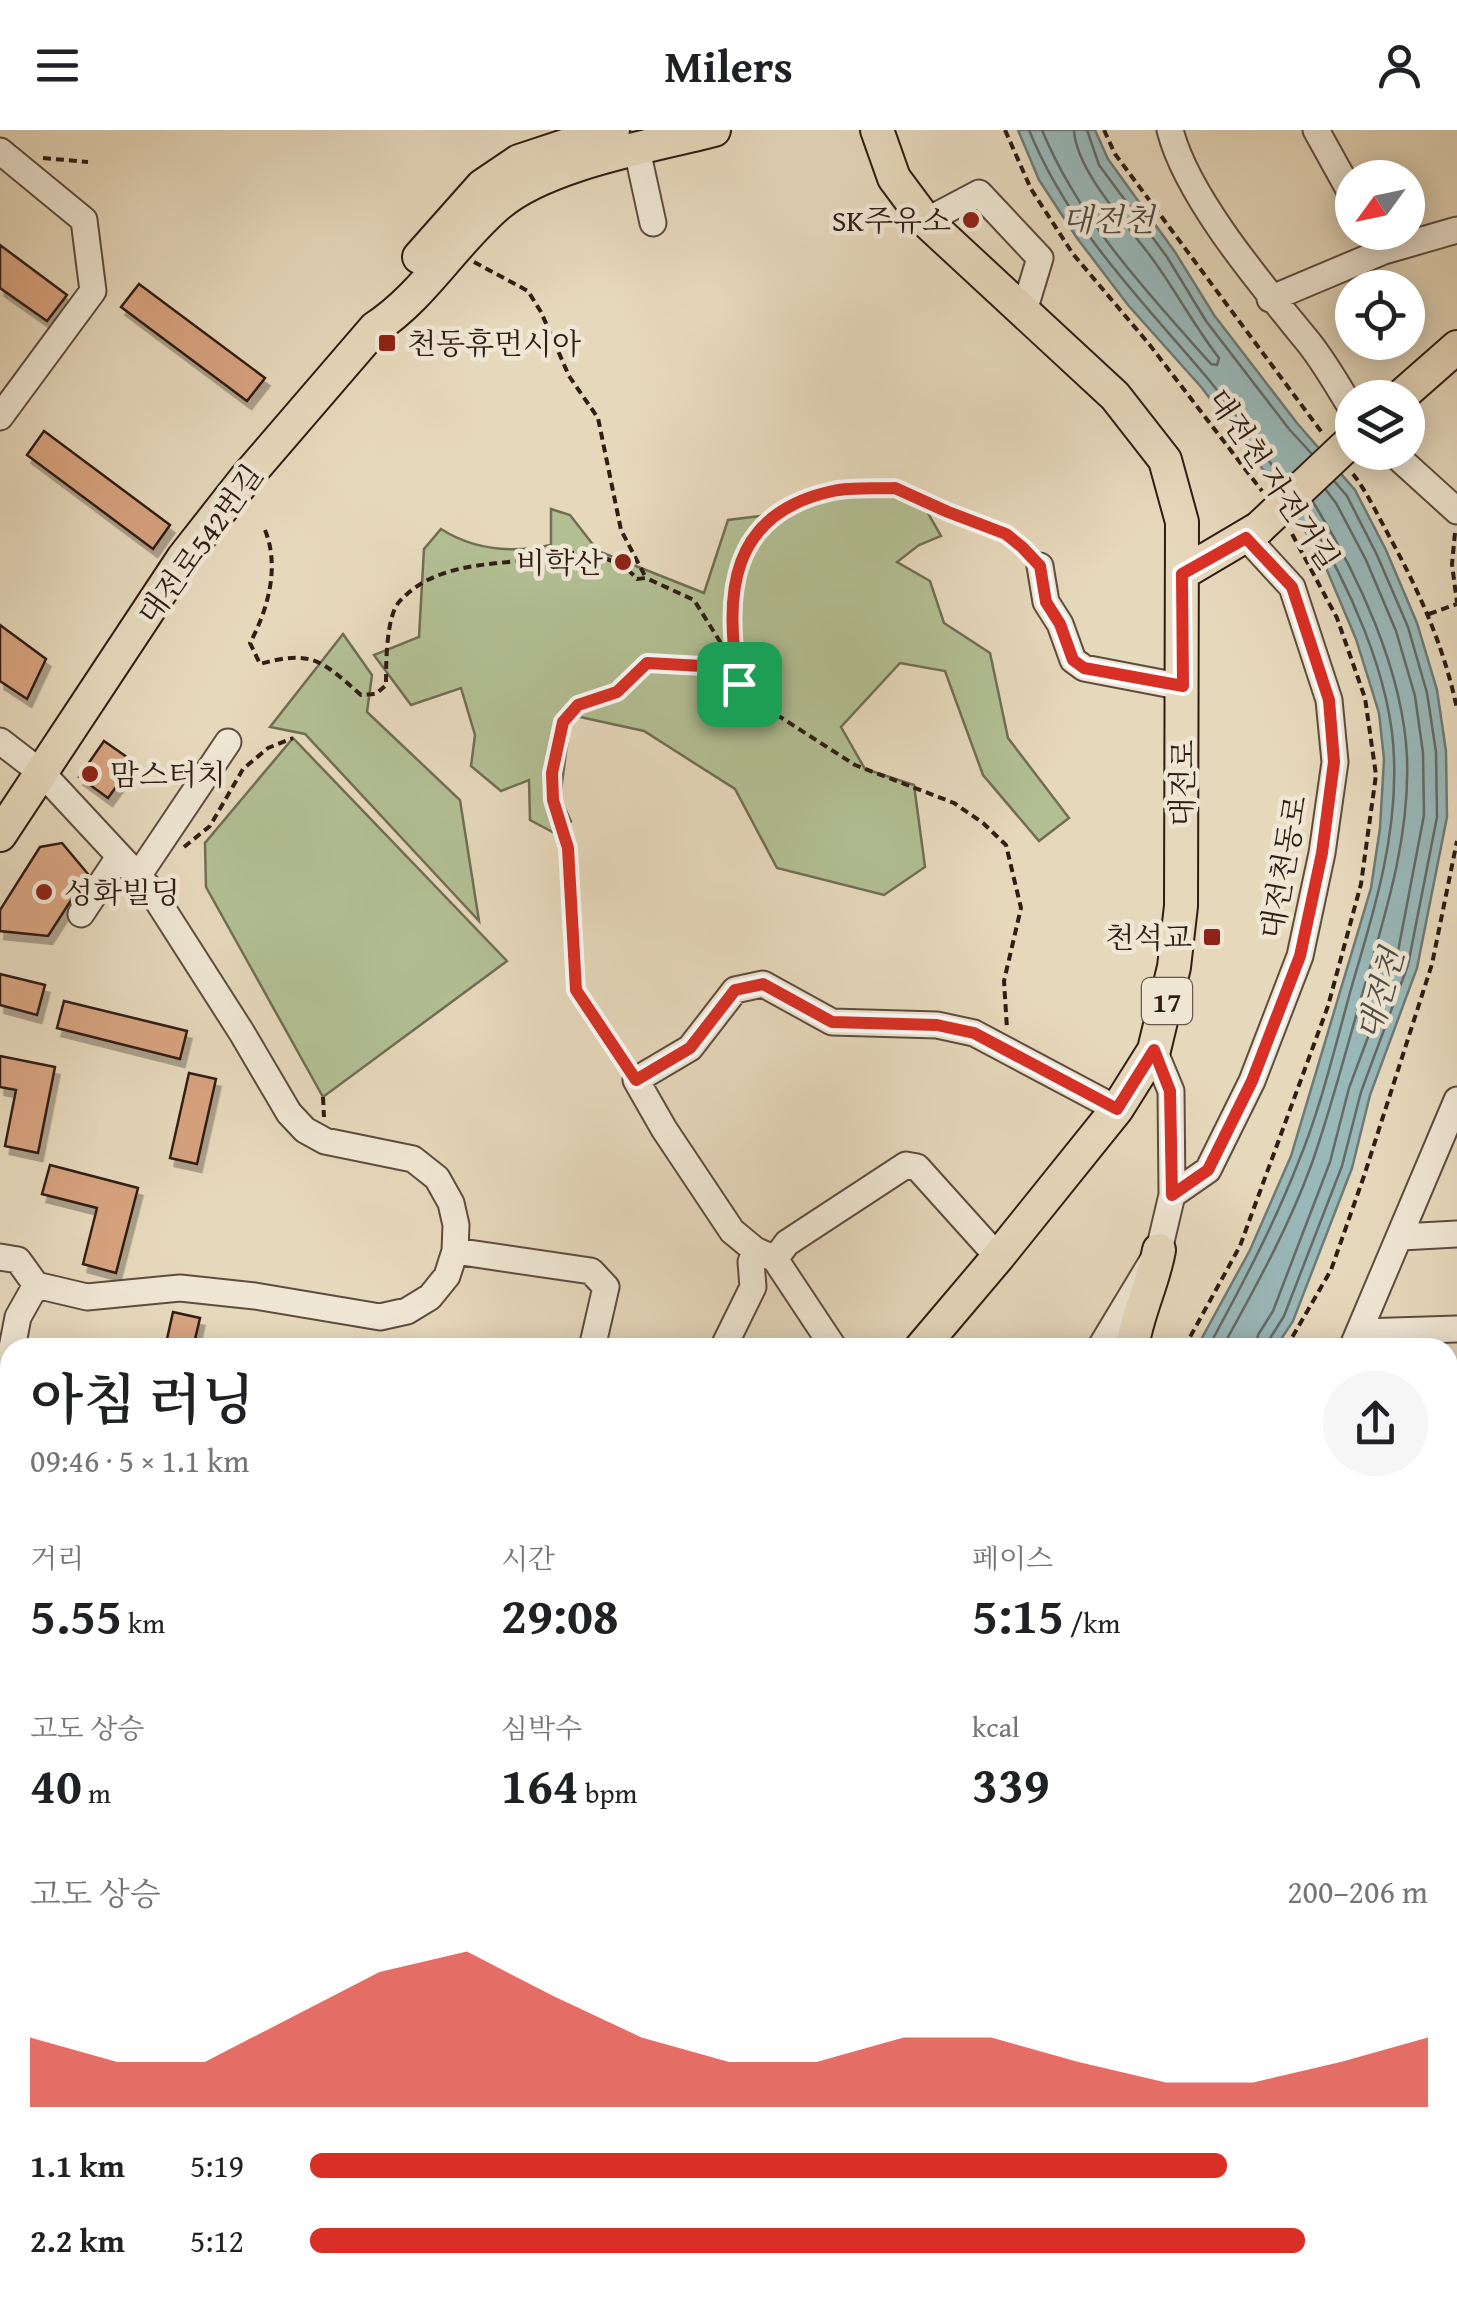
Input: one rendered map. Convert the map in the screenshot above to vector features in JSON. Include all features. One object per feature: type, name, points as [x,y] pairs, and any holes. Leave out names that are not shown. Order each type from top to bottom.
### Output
[{"type":"main road","name":"대전로542번길","points":[[375,328],[388,296],[462,208],[482,186],[543,141],[625,140],[714,130]]},
{"type":"main road","name":"대전로","points":[[878,130],[894,178],[926,221],[1115,396],[1166,460],[1182,522],[1180,906],[1174,968],[1154,1050],[1117,1109],[930,1338]]},
{"type":"main road","name":"대전로542번길","points":[[0,835],[183,558],[245,479],[375,328],[398,313],[454,248],[500,203],[528,184],[625,140]]},
{"type":"main road","points":[[1419,380],[1457,347]]},
{"type":"main road","points":[[1182,574],[1258,522],[1335,456]]},
{"type":"main road","points":[[1134,1338],[1138,1312],[1155,1274],[1159,1250]]},
{"type":"street","points":[[1170,130],[1196,190],[1270,299],[1307,340],[1335,383]]},
{"type":"street","points":[[1316,130],[1335,164]]},
{"type":"street","points":[[625,140],[653,223]]},
{"type":"street","points":[[0,151],[84,220],[93,291],[0,417]]},
{"type":"street","points":[[926,221],[979,193],[1040,258],[1024,312]]},
{"type":"street","points":[[1425,235],[1457,230]]},
{"type":"street","points":[[1270,299],[1363,250]]},
{"type":"street","points":[[1412,470],[1457,511]]},
{"type":"street","name":"대전천동로","points":[[1172,1195],[1208,1170],[1252,1081],[1300,956],[1322,853],[1334,762],[1329,700],[1292,587],[1258,522]]},
{"type":"street","points":[[1040,566],[1046,602],[1060,624],[1073,660],[1084,668],[1183,686]]},
{"type":"street","points":[[0,740],[43,774],[150,889],[242,1032],[289,1114],[305,1130],[325,1141],[413,1159],[437,1178],[452,1203],[456,1251],[447,1276],[430,1297],[407,1312],[380,1317],[180,1288],[87,1297],[36,1285],[18,1260],[0,1257]]},
{"type":"street","points":[[138,876],[228,742]]},
{"type":"street","points":[[81,914],[119,857]]},
{"type":"street","points":[[827,1338],[765,1254],[732,1231],[636,1080],[690,1048],[735,990],[763,984],[832,1022],[937,1025],[974,1033],[1117,1109]]},
{"type":"street","points":[[1106,1338],[1159,1250],[1172,1195],[1170,1091],[1154,1050]]},
{"type":"street","points":[[1357,1338],[1401,1237],[1444,1165],[1457,1100]]},
{"type":"street","points":[[729,1338],[753,1288],[751,1262],[906,1166],[917,1167],[998,1258]]},
{"type":"street","points":[[1401,1237],[1457,1234]]},
{"type":"street","points":[[456,1251],[591,1272],[606,1287],[594,1338]]},
{"type":"street","points":[[14,1338],[18,1317],[36,1285]]},
{"type":"street","points":[[1374,1338],[1457,1329]]},
{"type":"path","name":"대전천 자전거길","points":[[1006,130],[1031,189],[1073,254],[1149,344],[1258,522]]},
{"type":"path","name":"대전천 자전거길","points":[[1104,130],[1114,154],[1335,436]]},
{"type":"path","points":[[35,158],[88,162]]},
{"type":"path","points":[[454,248],[489,272],[528,291],[541,312],[568,376],[598,418],[620,530],[646,578]]},
{"type":"path","name":"대전천 자전거길","points":[[1355,470],[1428,614],[1449,670],[1457,709]]},
{"type":"path","points":[[739,684],[730,634],[732,597],[744,555],[757,531],[784,506],[833,491],[895,488],[1006,534],[1040,566]]},
{"type":"path","points":[[1428,614],[1457,604],[1452,564],[1457,526]]},
{"type":"path","points":[[265,530],[272,546],[272,572],[261,621],[250,643],[260,664],[275,660],[322,662],[360,695],[376,694],[386,686],[386,661],[396,605],[418,585],[474,564],[560,553],[594,555],[626,566],[637,579],[646,578],[694,600],[724,648],[739,684]]},
{"type":"path","name":"대전천 자전거길","points":[[1189,1338],[1240,1246],[1328,1006],[1360,884],[1376,775],[1360,682],[1337,618],[1291,532]]},
{"type":"path","points":[[636,1080],[576,990],[568,848],[553,800],[552,773],[563,722],[578,705],[617,692],[647,663],[702,666],[739,684],[774,713],[856,765],[954,803],[1006,845],[1021,908],[1004,981],[1007,1031],[1013,1054]]},
{"type":"path","points":[[179,851],[210,826],[243,769],[268,748],[294,738]]},
{"type":"path","points":[[1292,1338],[1331,1270],[1364,1176],[1432,964],[1457,841]]},
{"type":"green space","points":[[846,482],[921,501],[941,536],[919,545],[897,562],[930,581],[944,623],[990,653],[1008,738],[1069,818],[1039,841],[983,775],[945,671],[900,663],[841,727],[865,769],[914,785],[925,867],[884,895],[777,868],[735,789],[644,731],[571,715],[560,798],[571,821],[560,836],[530,820],[529,780],[501,791],[471,766],[475,735],[461,688],[411,705],[374,655],[419,637],[424,549],[441,529],[494,548],[551,545],[551,509],[570,515],[598,551],[704,593],[728,520],[760,516]]},
{"type":"green space","points":[[343,634],[372,675],[367,712],[460,800],[479,921],[305,734],[270,727]]},
{"type":"green space","points":[[293,738],[507,961],[323,1097],[206,887],[205,843]]},
{"type":"water","name":"대전천","points":[[1018,130],[1095,130],[1108,159],[1175,252],[1214,315],[1297,423],[1355,490],[1417,623],[1437,690],[1446,751],[1447,817],[1417,968],[1370,1095],[1352,1168],[1293,1321],[1282,1338],[1202,1338],[1250,1250],[1291,1156],[1371,888],[1384,759],[1379,713],[1356,639],[1321,556],[1285,499],[1202,388],[1128,305],[1039,180]]},
{"type":"building","points":[[0,245],[67,295],[47,321],[0,288]]},
{"type":"building","points":[[139,284],[265,378],[247,401],[121,307]]},
{"type":"building","points":[[44,431],[170,525],[153,549],[27,455]]},
{"type":"building","points":[[0,625],[46,659],[27,699],[0,681]]},
{"type":"building","points":[[104,741],[134,762],[108,798],[79,777]]},
{"type":"building","name":"성화빌딩","points":[[62,843],[88,874],[48,936],[0,931],[0,910],[40,847]]},
{"type":"building","points":[[0,974],[45,985],[37,1015],[0,1005]]},
{"type":"building","points":[[64,1001],[187,1031],[180,1059],[57,1028]]},
{"type":"building","points":[[0,1056],[55,1067],[38,1153],[5,1146],[16,1090],[0,1087]]},
{"type":"building","points":[[189,1073],[216,1079],[197,1164],[170,1158]]},
{"type":"building","points":[[50,1165],[138,1188],[116,1273],[83,1264],[97,1208],[42,1194]]},
{"type":"building","points":[[173,1312],[200,1318],[195,1338],[167,1338]]},
{"type":"place","name":"SK주유소","points":[[971,220]]},
{"type":"place","name":"천동휴먼시아","points":[[387,343]]},
{"type":"place","name":"비학산","points":[[623,562]]},
{"type":"place","name":"맘스터치","points":[[90,774]]},
{"type":"place","name":"성화빌딩","points":[[44,892]]},
{"type":"place","name":"천석교","points":[[1212,937]]},
{"type":"route","points":[[895,488],[1006,534],[1040,566],[1046,602],[1060,624],[1073,660],[1084,668],[1168,686],[1183,686],[1182,574],[1246,538],[1292,587],[1329,700],[1334,762],[1322,853],[1300,956],[1252,1081],[1208,1170],[1172,1195],[1170,1091],[1154,1050],[1117,1109],[974,1033],[937,1025],[832,1022],[763,984],[735,990],[690,1048],[636,1080],[576,990],[568,848],[553,800],[556,748],[563,722],[578,705],[617,692],[630,675],[647,663],[702,666],[739,684],[730,634],[732,597],[744,555],[757,531],[784,506],[833,491],[895,488]]}]
